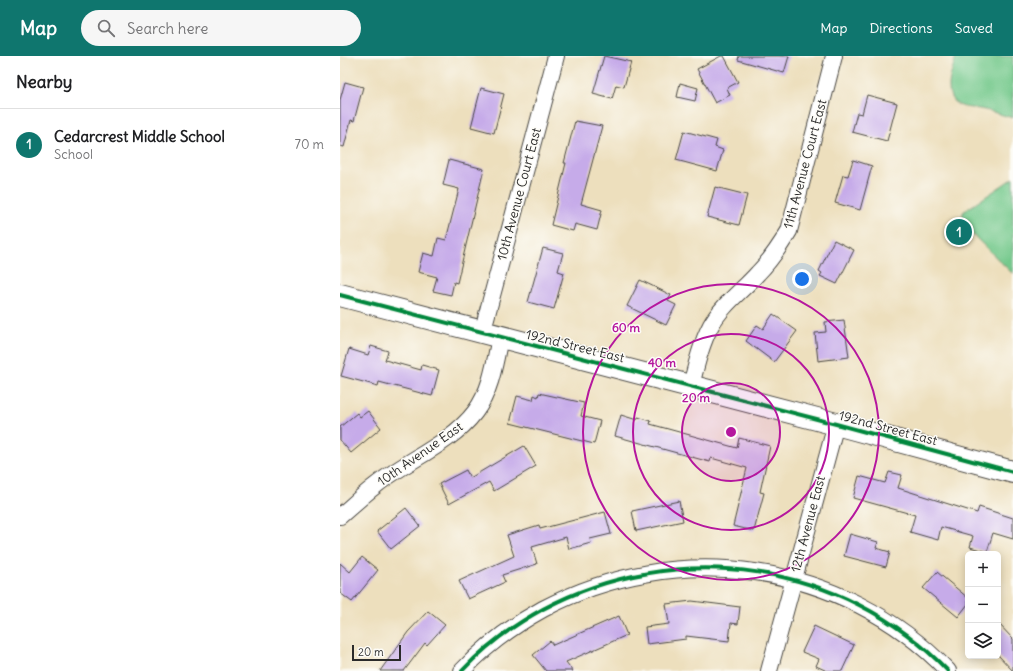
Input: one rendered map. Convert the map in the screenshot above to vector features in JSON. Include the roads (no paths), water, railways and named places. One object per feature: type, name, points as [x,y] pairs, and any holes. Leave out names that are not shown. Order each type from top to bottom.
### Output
[{"type":"street","name":"10th Avenue Court East","points":[[491,335],[556,56]]},
{"type":"street","name":"11th Avenue Court East","points":[[691,386],[699,353],[711,326],[719,314],[760,272],[777,251],[789,231],[834,56]]},
{"type":"street","name":"192nd Street East","points":[[340,295],[836,424],[1013,472]]},
{"type":"street","name":"10th Avenue East","points":[[340,516],[374,486],[453,434],[475,412],[490,382],[491,335]]},
{"type":"street","name":"12th Avenue East","points":[[768,671],[836,424]]},
{"type":"street","points":[[462,671],[497,639],[530,616],[564,598],[600,584],[638,574],[677,569],[716,568],[755,571],[793,579],[832,592],[869,610],[904,632],[948,671]]},
{"type":"place","name":"Cedarcrest Middle School","points":[[959,232]]}]
